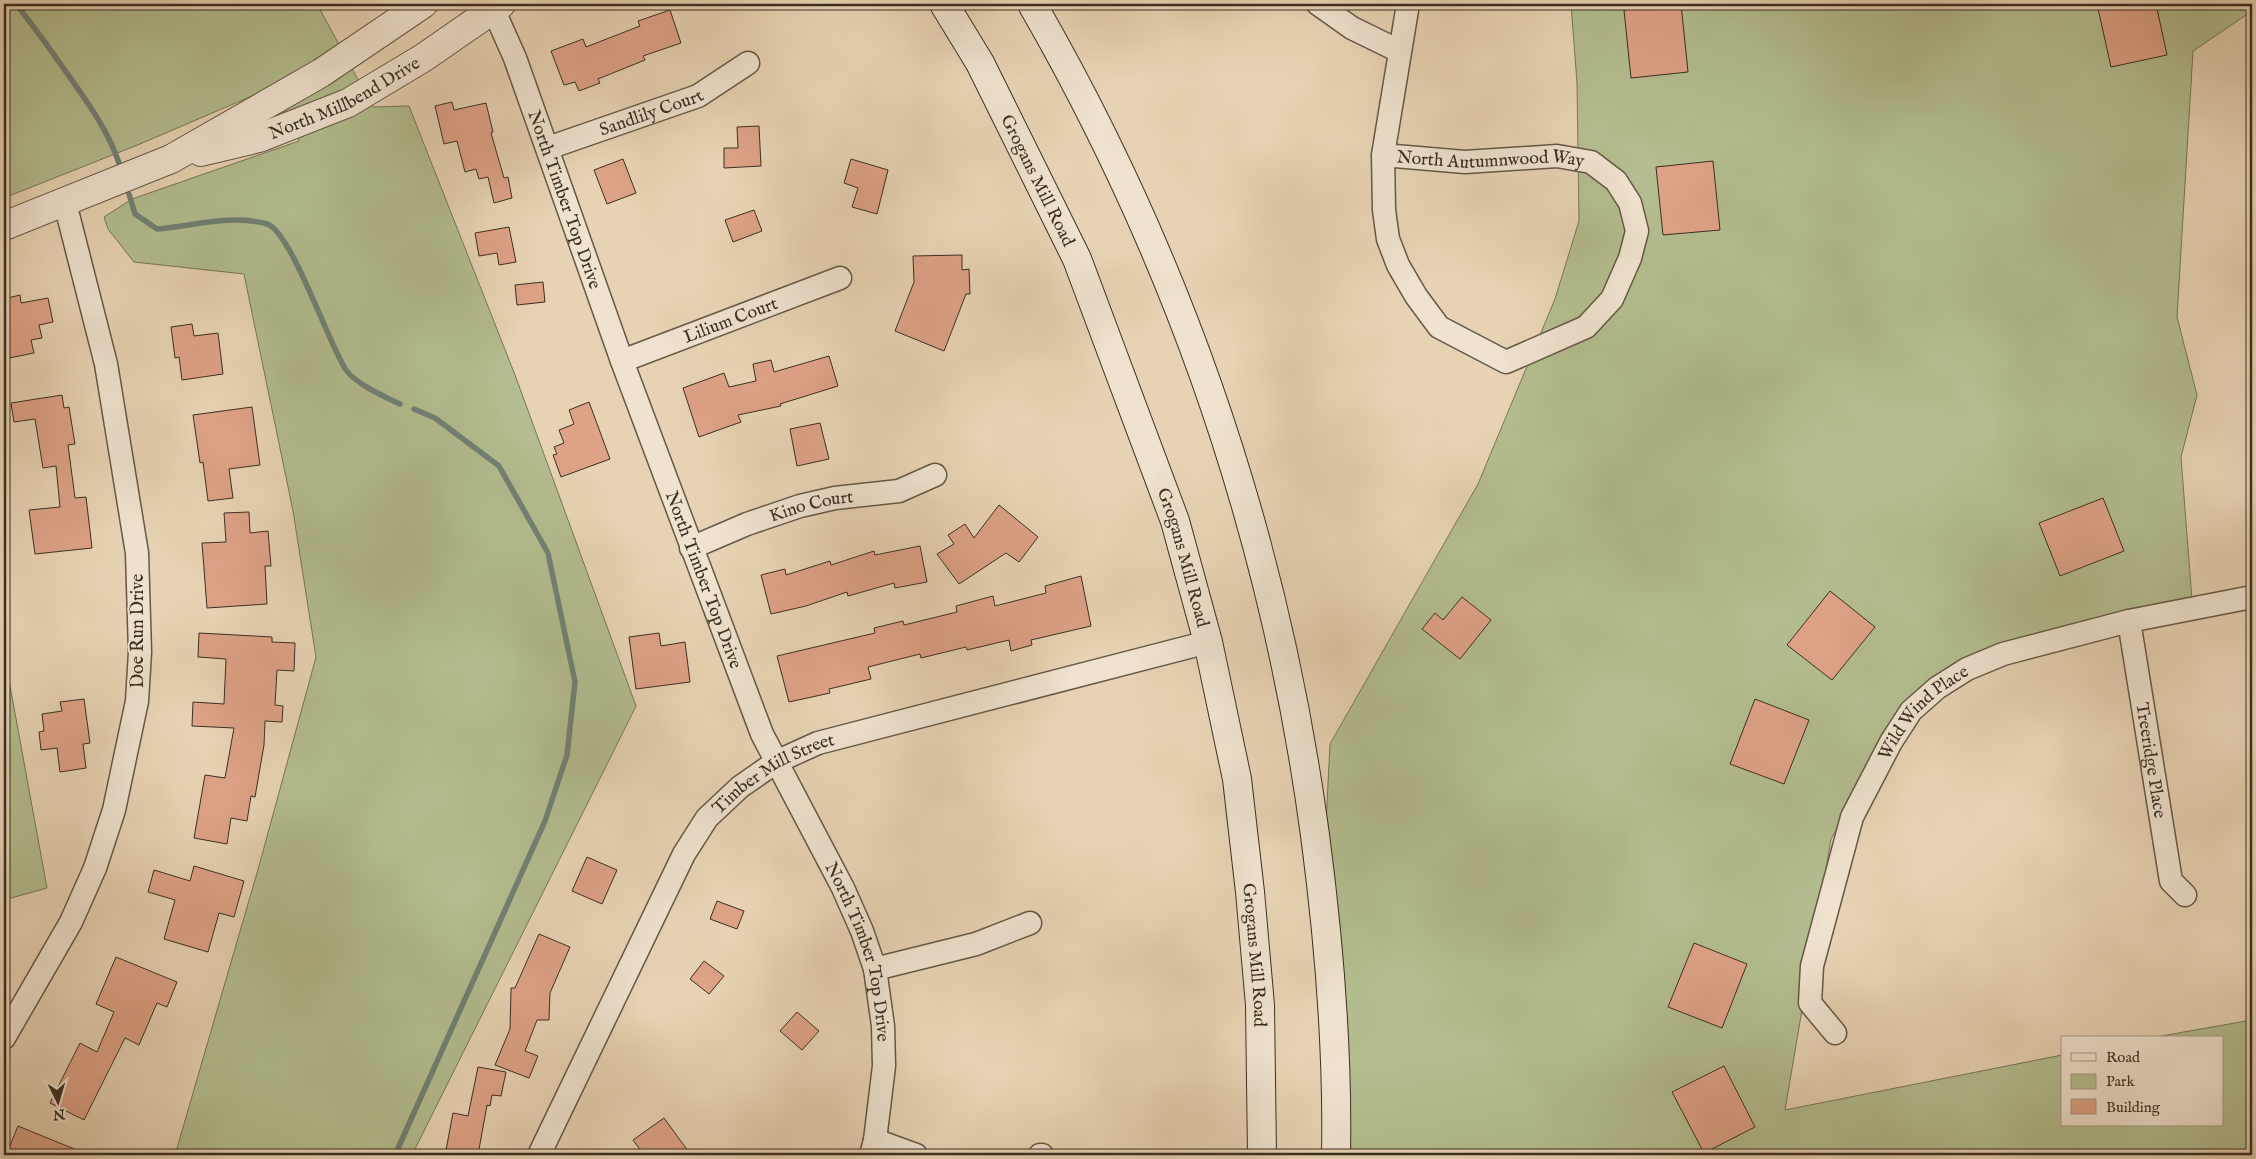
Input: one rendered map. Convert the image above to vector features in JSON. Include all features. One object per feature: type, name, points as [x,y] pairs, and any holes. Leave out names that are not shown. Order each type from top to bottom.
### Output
[{"type":"main road","name":"North Millbend Drive","points":[[4,226],[171,159],[321,73],[423,4]]},
{"type":"main road","name":"Grogans Mill Road","points":[[944,4],[980,63],[1077,259],[1175,521],[1208,642],[1237,779],[1260,1005],[1262,1155]]},
{"type":"main road","points":[[1032,4],[1060,51],[1132,197],[1165,271],[1209,384],[1257,540],[1286,657],[1307,774],[1323,894],[1332,1013],[1336,1155]]},
{"type":"main road","name":"North Millbend Drive","points":[[171,159],[259,138],[348,103],[423,58],[495,5]]},
{"type":"street","points":[[1318,4],[1352,28],[1399,51]]},
{"type":"street","name":"North Autumnwood Way","points":[[1382,155],[1465,162],[1557,156],[1591,162],[1616,181],[1630,203],[1637,231],[1630,258],[1612,299],[1586,327],[1506,362],[1440,327],[1416,296],[1398,265],[1388,239],[1384,210],[1382,155],[1408,4]]},
{"type":"street","name":"North Timber Top Drive","points":[[495,5],[548,148],[622,361],[755,716],[776,762],[843,888],[862,931],[875,969],[883,1026],[884,1066],[873,1148]]},
{"type":"street","name":"Sandlily Court","points":[[548,148],[698,96],[748,63]]},
{"type":"street","name":"Doe Run Drive","points":[[4,1038],[71,922],[95,868],[114,810],[128,751],[137,691],[140,652],[136,553],[106,364],[65,203]]},
{"type":"street","name":"Lilium Court","points":[[622,361],[840,278]]},
{"type":"street","name":"Kino Court","points":[[691,548],[747,524],[800,506],[835,498],[899,491],[935,475]]},
{"type":"street","name":"Wild Wind Place","points":[[1835,1033],[1810,1003],[1812,966],[1852,817],[1891,742],[1911,711],[1936,688],[1967,669],[2003,654],[2129,621],[2252,598]]},
{"type":"street","name":"Treeridge Place","points":[[2129,621],[2171,881],[2185,895]]},
{"type":"street","name":"Timber Mill Street","points":[[545,1154],[684,854],[707,818],[740,787],[776,762],[818,743],[1208,642]]},
{"type":"street","points":[[875,969],[976,944],[1030,924]]},
{"type":"street","points":[[873,1148],[916,1155]]},
{"type":"green space","points":[[4,4],[317,4],[373,107],[409,106],[515,375],[636,706],[412,1155],[175,1155],[259,866],[316,657],[293,511],[244,274],[134,262],[108,229],[104,217],[132,199],[299,141],[273,87],[140,144],[4,198]]},
{"type":"green space","points":[[1571,4],[2252,4],[2252,11],[2193,51],[2177,317],[2197,395],[2181,457],[2192,600],[2010,643],[1942,671],[1911,697],[1831,839],[1785,1110],[2061,1055],[2061,1126],[2224,1126],[2224,1036],[2161,1036],[2252,1020],[2252,1155],[1345,1155],[1326,825],[1330,744],[1478,484],[1555,299],[1579,221],[1577,83]]},
{"type":"green space","points":[[4,653],[47,888],[4,900]]},
{"type":"building","points":[[1681,4],[1688,72],[1631,78],[1624,10]]},
{"type":"building","points":[[2097,4],[2156,4],[2167,55],[2111,67]]},
{"type":"building","points":[[670,10],[681,43],[643,56],[645,60],[598,79],[600,83],[579,91],[575,82],[564,85],[551,51],[583,39],[586,47],[640,26],[638,21]]},
{"type":"building","points":[[452,102],[454,110],[486,103],[493,132],[491,133],[504,178],[508,177],[512,198],[494,203],[488,177],[479,179],[476,169],[465,172],[457,141],[444,144],[435,106]]},
{"type":"building","points":[[759,126],[761,166],[724,168],[724,148],[738,148],[737,127]]},
{"type":"building","points":[[623,159],[636,193],[607,204],[594,170]]},
{"type":"building","points":[[851,159],[888,170],[877,214],[852,207],[858,188],[844,183]]},
{"type":"building","points":[[1713,161],[1720,230],[1663,235],[1656,167]]},
{"type":"building","points":[[754,210],[762,231],[733,242],[725,220]]},
{"type":"building","points":[[509,227],[516,262],[499,265],[497,253],[479,256],[475,233]]},
{"type":"building","points":[[962,255],[962,270],[969,269],[970,294],[966,294],[944,351],[895,331],[914,282],[913,256]]},
{"type":"building","points":[[543,282],[545,302],[517,305],[515,285]]},
{"type":"building","points":[[20,295],[21,303],[48,298],[53,322],[39,325],[42,338],[31,340],[34,353],[4,359],[4,299]]},
{"type":"building","points":[[192,324],[194,336],[218,333],[223,374],[182,380],[179,357],[175,358],[171,327]]},
{"type":"building","points":[[829,356],[838,386],[780,404],[781,406],[738,415],[741,422],[699,437],[683,388],[724,373],[729,387],[756,381],[753,364],[771,360],[774,372]]},
{"type":"building","points":[[62,395],[64,408],[69,407],[75,444],[68,445],[75,498],[86,497],[92,548],[35,554],[29,510],[60,507],[56,466],[43,468],[35,419],[14,422],[11,403]]},
{"type":"building","points":[[589,402],[610,459],[561,477],[553,455],[557,454],[554,447],[564,443],[559,430],[574,424],[569,410]]},
{"type":"building","points":[[252,407],[260,465],[229,469],[233,498],[208,501],[203,462],[200,463],[193,415]]},
{"type":"building","points":[[820,423],[829,459],[797,466],[790,429]]},
{"type":"building","points":[[2103,498],[2124,551],[2060,576],[2039,523]]},
{"type":"building","points":[[999,505],[1038,537],[1019,562],[1006,553],[959,584],[937,554],[954,544],[948,535],[965,524],[974,538]]},
{"type":"building","points":[[249,512],[250,533],[268,531],[271,566],[265,566],[267,604],[207,608],[202,543],[226,542],[224,513]]},
{"type":"building","points":[[920,546],[927,582],[895,588],[894,583],[848,596],[847,592],[806,606],[771,614],[761,575],[785,569],[786,575],[830,561],[831,565],[874,551],[875,555]]},
{"type":"building","points":[[1081,576],[1091,626],[1031,640],[1032,645],[1011,651],[1009,640],[967,650],[966,647],[921,658],[920,654],[868,667],[871,679],[829,689],[830,693],[789,702],[777,656],[875,633],[874,628],[903,621],[904,625],[957,612],[956,606],[993,596],[995,606],[1046,593],[1045,586]]},
{"type":"building","points":[[1830,591],[1875,627],[1832,680],[1787,645]]},
{"type":"building","points":[[1462,597],[1491,620],[1460,659],[1422,629],[1435,613],[1443,620]]},
{"type":"building","points":[[199,633],[272,637],[272,642],[295,643],[294,671],[277,670],[275,705],[283,706],[282,722],[265,721],[264,745],[255,797],[251,796],[247,821],[231,818],[227,844],[194,838],[205,775],[225,778],[234,728],[192,726],[193,702],[224,704],[226,659],[198,657]]},
{"type":"building","points":[[659,633],[661,646],[685,642],[690,682],[636,689],[629,637]]},
{"type":"building","points":[[84,699],[90,743],[83,744],[86,768],[60,772],[57,748],[41,750],[39,732],[44,731],[42,714],[62,711],[60,702]]},
{"type":"building","points":[[1755,699],[1809,720],[1784,784],[1730,764]]},
{"type":"building","points":[[587,857],[617,870],[602,904],[572,891]]},
{"type":"building","points":[[194,866],[244,881],[234,917],[219,913],[208,952],[164,939],[175,900],[148,892],[154,870],[190,881]]},
{"type":"building","points":[[717,901],[744,911],[737,929],[710,919]]},
{"type":"building","points":[[539,934],[570,947],[550,993],[549,1020],[537,1020],[525,1051],[538,1056],[529,1078],[495,1065],[510,1029],[511,988],[515,988]]},
{"type":"building","points":[[1694,943],[1747,964],[1722,1028],[1668,1007]]},
{"type":"building","points":[[116,957],[177,982],[167,1007],[157,1003],[139,1045],[125,1038],[84,1120],[50,1103],[80,1043],[97,1052],[114,1012],[96,1004]]},
{"type":"building","points":[[704,961],[724,976],[709,994],[690,979]]},
{"type":"building","points":[[797,1012],[819,1031],[802,1050],[780,1031]]},
{"type":"building","points":[[1724,1066],[1755,1127],[1704,1153],[1672,1092]]},
{"type":"building","points":[[478,1067],[506,1072],[501,1096],[492,1095],[490,1106],[487,1105],[478,1155],[446,1150],[453,1113],[468,1116]]},
{"type":"building","points":[[664,1118],[691,1155],[644,1155],[633,1140]]},
{"type":"building","points":[[18,1126],[89,1155],[26,1155],[9,1148]]},
{"type":"waterway","points":[[16,4],[92,109],[110,140],[119,163]]},
{"type":"waterway","points":[[129,194],[135,214],[157,229],[226,220],[240,220],[267,224],[277,231],[298,267],[346,370],[364,385],[400,404]]},
{"type":"waterway","points":[[395,1155],[545,821],[567,755],[575,682],[548,553],[499,466],[435,418],[414,409]]}]
